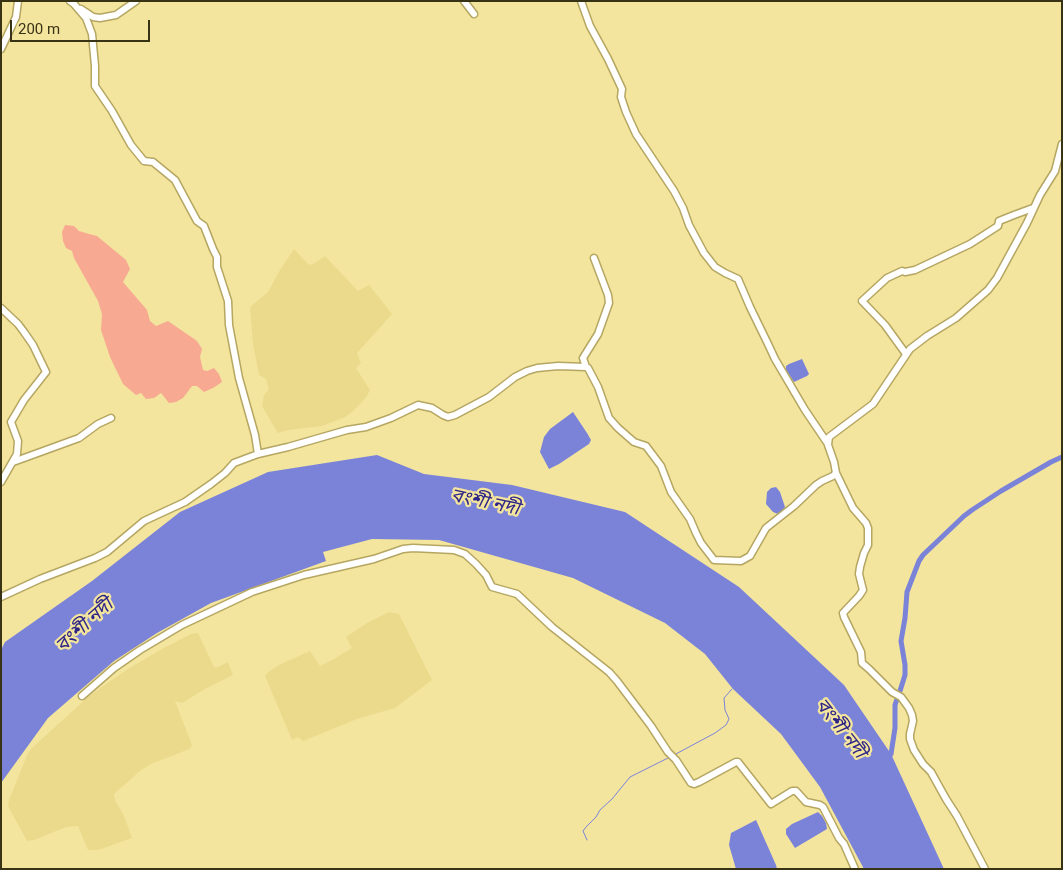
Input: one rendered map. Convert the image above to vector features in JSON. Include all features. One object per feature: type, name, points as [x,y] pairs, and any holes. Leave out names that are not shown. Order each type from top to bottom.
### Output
[{"type":"street","points":[[1,49],[16,17],[18,1]]},
{"type":"street","points":[[72,3],[93,17],[100,18],[116,15],[136,1]]},
{"type":"street","points":[[464,1],[474,14]]},
{"type":"street","points":[[581,1],[590,26],[608,58],[622,89],[621,98],[636,134],[674,191],[704,253],[724,273],[738,279],[775,359],[828,445],[836,472],[853,508],[866,523],[868,528],[868,545],[859,574],[863,590],[843,613],[860,652],[862,663],[892,692],[901,697],[909,708],[913,721],[910,739],[914,750],[957,816],[985,869]]},
{"type":"street","points":[[72,3],[86,18],[92,34],[95,86],[131,145],[144,161],[153,162],[175,180],[197,221],[204,226],[217,257],[217,268],[228,301],[229,325],[239,378],[255,435],[258,454]]},
{"type":"street","points":[[828,445],[829,437],[873,404],[906,354],[919,342],[956,318],[988,290],[997,278],[1040,195],[1055,171],[1062,144]]},
{"type":"street","points":[[906,354],[885,325],[862,302],[888,278],[902,271],[915,270],[970,244],[998,226],[999,221],[1033,208]]},
{"type":"street","points":[[594,258],[608,295],[609,303],[598,334],[583,358],[586,367],[598,387],[609,418],[634,442],[646,446],[661,466],[670,492],[690,518],[701,543],[714,560],[741,561],[750,556],[766,528],[794,506],[816,485],[833,476],[836,472]]},
{"type":"street","points":[[1,308],[18,324],[33,344],[46,372],[24,400],[11,422],[18,441],[17,454],[1,482]]},
{"type":"street","points":[[1,597],[107,552],[144,521],[185,502],[219,478],[234,463],[258,454],[347,430],[366,427],[418,405],[432,408],[443,415],[455,416],[471,408],[515,377],[527,371],[558,366],[586,367]]},
{"type":"street","points":[[13,462],[79,438],[98,424],[111,418]]},
{"type":"street","points":[[82,696],[114,668],[140,650],[182,625],[252,592],[403,550],[454,550],[466,554],[486,575],[492,587],[517,594],[552,627],[608,672],[642,714],[691,783],[699,782],[736,762],[771,804],[792,791],[796,791],[806,802],[820,804],[823,807],[844,844],[855,869]]},
{"type":"shaded area","points":[[65,225],[74,226],[79,231],[97,236],[126,260],[130,269],[123,282],[147,310],[150,321],[156,326],[168,321],[197,341],[202,349],[200,357],[203,370],[207,371],[214,368],[222,382],[204,392],[197,386],[192,386],[183,398],[169,403],[161,393],[154,398],[146,399],[141,393],[136,395],[123,384],[110,357],[101,330],[102,314],[98,301],[72,251],[66,248],[63,241],[62,232]]},
{"type":"shaded area","points":[[294,249],[309,265],[325,256],[358,291],[369,285],[392,314],[357,353],[361,363],[356,368],[370,390],[361,403],[345,417],[322,426],[278,433],[262,406],[264,395],[269,389],[266,379],[259,375],[253,344],[250,307],[268,292]]},
{"type":"shaded area","points":[[389,612],[399,614],[432,680],[395,708],[357,719],[303,741],[298,737],[292,740],[265,676],[267,673],[279,665],[310,651],[320,666],[332,660],[352,648],[346,637],[367,623]]},
{"type":"shaded area","points":[[198,633],[214,667],[228,662],[233,675],[182,703],[175,701],[192,745],[189,749],[153,763],[141,770],[114,794],[132,838],[98,850],[88,850],[78,826],[66,827],[27,841],[8,806],[27,755],[32,748],[88,697],[106,684],[160,650],[191,634]]},
{"type":"water","points":[[802,359],[809,374],[794,382],[786,370],[786,366]]},
{"type":"water","points":[[573,412],[591,440],[589,444],[549,469],[540,452],[544,437],[550,429]]},
{"type":"water","name":"বংশী নদী","points":[[377,455],[424,474],[512,485],[625,512],[739,587],[844,685],[891,754],[944,869],[864,869],[820,787],[781,734],[733,689],[705,654],[665,623],[573,578],[439,540],[372,539],[323,552],[326,561],[211,603],[157,633],[114,661],[48,718],[1,783],[1,650],[5,642],[92,581],[180,512],[268,472]]},
{"type":"water","points":[[776,487],[780,492],[785,507],[778,514],[773,512],[766,504],[767,492],[771,488]]},
{"type":"water","points":[[818,812],[826,823],[827,829],[795,848],[786,834],[786,829],[792,824]]},
{"type":"water","points":[[756,820],[777,869],[736,869],[729,845],[731,833]]},
{"type":"waterway","points":[[900,691],[905,675],[901,641],[907,592],[923,555],[972,510],[1001,491],[1062,457]]},
{"type":"waterway","points":[[674,755],[726,725],[729,719],[725,710],[724,698],[732,689]]},
{"type":"waterway","points":[[888,758],[891,754],[895,728],[895,705],[897,699]]},
{"type":"waterway","points":[[587,840],[583,831],[630,777],[670,757]]}]
